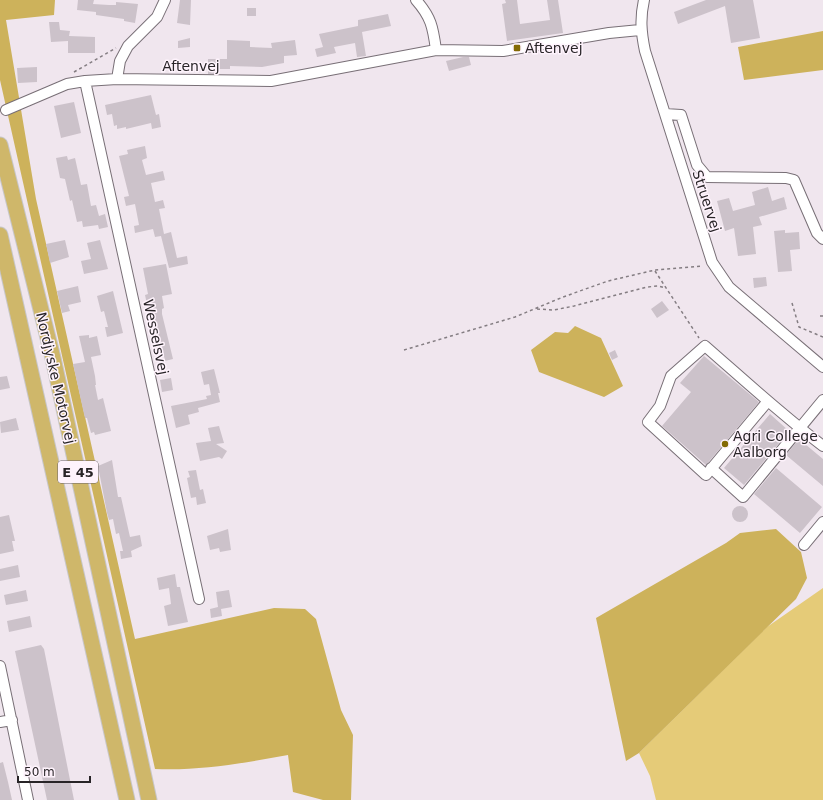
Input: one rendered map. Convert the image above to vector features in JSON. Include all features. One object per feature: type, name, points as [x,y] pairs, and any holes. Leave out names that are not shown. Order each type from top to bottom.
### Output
[{"type":"highway","name":"Nordjyske Motorvej","points":[[0,145],[53,358],[149,800]]},
{"type":"highway","name":"Nordjyske Motorvej","points":[[0,235],[127,800]]},
{"type":"street","points":[[117,79],[120,61],[128,46],[157,17],[166,0]]},
{"type":"street","points":[[416,0],[425,10],[432,24],[436,50]]},
{"type":"street","name":"Struervej","points":[[644,0],[640,30],[697,218],[715,265],[730,287],[823,367]]},
{"type":"street","name":"Aftenvej","points":[[6,110],[67,84],[85,81],[117,79],[271,80],[436,50],[503,51],[609,33],[640,30]]},
{"type":"street","name":"Wesselsvej","points":[[85,81],[199,599]]},
{"type":"street","points":[[665,114],[681,115],[697,165],[707,177],[779,178],[794,180],[817,233],[823,239]]},
{"type":"street","points":[[768,401],[706,475],[648,422],[660,406],[671,376],[705,346],[768,401],[800,429],[823,446]]},
{"type":"street","points":[[711,468],[743,497],[823,400]]},
{"type":"street","points":[[804,545],[823,522]]},
{"type":"street","points":[[0,666],[28,800]]},
{"type":"street","points":[[0,722],[12,720]]},
{"type":"path","points":[[67,84],[74,73],[121,44],[128,46]]},
{"type":"path","points":[[404,350],[515,317],[593,286],[655,270],[715,265]]},
{"type":"path","points":[[655,270],[705,346]]},
{"type":"path","points":[[536,309],[554,310],[647,287],[658,286],[666,288]]},
{"type":"path","points":[[792,304],[799,327],[823,337]]},
{"type":"shaded area","points":[[0,0],[55,0],[54,15],[6,20],[36,199],[135,639],[274,608],[305,609],[316,619],[341,710],[353,735],[351,800],[323,800],[293,792],[288,755],[205,768],[155,769],[0,80]]},
{"type":"shaded area","points":[[823,31],[823,70],[744,80],[738,47]]},
{"type":"shaded area","points":[[575,326],[601,338],[623,386],[604,397],[539,372],[531,350],[555,332],[568,333]]},
{"type":"shaded area","points":[[776,529],[801,552],[807,578],[796,599],[639,753],[626,761],[596,618],[726,543],[740,533]]},
{"type":"shaded area","points":[[823,588],[823,800],[656,800],[650,776],[639,753],[767,627]]},
{"type":"building","points":[[78,0],[94,0],[93,4],[116,5],[116,2],[138,4],[135,23],[124,21],[124,19],[96,15],[96,12],[77,10]]},
{"type":"building","points":[[180,0],[191,0],[190,25],[177,23]]},
{"type":"building","points":[[505,0],[517,0],[520,24],[550,20],[547,0],[558,0],[563,33],[507,41],[502,4],[506,3]]},
{"type":"building","points":[[706,0],[753,0],[760,38],[731,43],[725,6],[678,24],[674,12]]},
{"type":"building","points":[[247,8],[256,8],[256,16],[247,16]]},
{"type":"building","points":[[388,14],[391,26],[362,32],[366,56],[357,57],[355,43],[334,47],[336,53],[317,57],[315,49],[323,47],[319,34],[358,26],[358,20]]},
{"type":"building","points":[[49,22],[59,22],[60,30],[70,31],[69,36],[95,37],[95,53],[68,53],[68,41],[51,42]]},
{"type":"building","points":[[190,38],[190,47],[178,48],[178,41]]},
{"type":"building","points":[[227,40],[250,41],[250,47],[272,48],[271,43],[295,40],[297,55],[284,56],[284,63],[262,67],[230,66],[230,69],[216,69],[215,74],[208,74],[208,59],[227,59]]},
{"type":"building","points":[[469,57],[471,65],[449,71],[446,61]]},
{"type":"building","points":[[37,67],[37,82],[18,83],[17,68]]},
{"type":"building","points":[[151,95],[156,115],[159,114],[161,127],[152,129],[151,123],[126,129],[126,127],[117,129],[117,125],[114,126],[112,114],[107,115],[105,105]]},
{"type":"building","points":[[74,102],[81,133],[61,138],[54,106]]},
{"type":"building","points":[[145,146],[147,158],[142,160],[146,175],[163,171],[165,180],[151,183],[155,202],[163,200],[165,208],[159,209],[164,234],[171,232],[177,258],[187,256],[188,264],[169,268],[161,236],[155,237],[153,229],[135,233],[134,226],[139,225],[135,204],[126,206],[124,197],[129,196],[119,156],[128,154],[127,150]]},
{"type":"building","points":[[67,156],[68,160],[75,158],[81,185],[87,184],[91,206],[96,205],[99,216],[105,214],[108,227],[99,229],[98,225],[83,227],[82,221],[77,222],[65,179],[60,178],[56,158]]},
{"type":"building","points":[[768,187],[772,201],[784,197],[787,209],[759,217],[762,225],[753,227],[756,254],[738,256],[734,228],[725,231],[717,201],[729,198],[733,211],[755,205],[752,192]]},
{"type":"building","points":[[785,230],[785,233],[799,232],[800,249],[790,250],[792,271],[778,272],[774,231]]},
{"type":"building","points":[[65,240],[69,257],[50,263],[46,244]]},
{"type":"building","points":[[100,240],[108,269],[84,274],[81,261],[91,259],[87,243]]},
{"type":"building","points":[[166,264],[172,294],[162,296],[164,308],[162,309],[162,314],[173,359],[165,361],[161,341],[155,342],[145,295],[148,294],[143,268]]},
{"type":"building","points":[[766,277],[767,286],[754,288],[753,278]]},
{"type":"building","points":[[78,286],[81,302],[68,305],[70,311],[62,313],[57,291]]},
{"type":"building","points":[[113,291],[123,333],[107,337],[105,327],[108,327],[104,311],[101,312],[97,296]]},
{"type":"building","points":[[662,301],[669,310],[657,318],[651,309]]},
{"type":"building","points":[[89,335],[89,338],[97,336],[101,355],[91,357],[95,376],[95,385],[98,400],[103,398],[111,431],[95,435],[94,432],[91,433],[87,418],[85,418],[73,364],[85,362],[79,336]]},
{"type":"building","points":[[615,350],[618,357],[612,360],[609,353]]},
{"type":"building","points":[[704,356],[759,402],[706,465],[662,426],[691,392],[680,383]]},
{"type":"building","points":[[214,369],[220,393],[218,393],[220,402],[198,408],[199,412],[188,415],[190,424],[176,428],[171,406],[207,399],[206,396],[211,395],[209,384],[204,385],[201,372]]},
{"type":"building","points":[[7,376],[10,388],[0,390],[0,377]]},
{"type":"building","points":[[171,378],[173,390],[162,392],[160,380]]},
{"type":"building","points":[[770,414],[789,431],[744,485],[724,468]]},
{"type":"building","points":[[16,418],[19,430],[1,433],[0,422]]},
{"type":"building","points":[[219,426],[224,443],[216,444],[227,451],[222,459],[219,457],[200,461],[196,443],[211,441],[208,428]]},
{"type":"building","points":[[799,439],[823,459],[823,486],[786,455]]},
{"type":"building","points":[[112,460],[118,497],[121,497],[130,537],[140,535],[142,546],[131,551],[132,557],[121,559],[120,551],[123,551],[119,533],[116,534],[113,519],[109,520],[98,466]]},
{"type":"building","points":[[776,468],[822,507],[800,533],[754,494]]},
{"type":"building","points":[[196,470],[200,490],[203,489],[206,503],[197,505],[196,497],[191,498],[187,478],[190,477],[188,471]]},
{"type":"building","points":[[740,506],[746,508],[748,514],[746,520],[740,522],[734,520],[732,514],[734,508]]},
{"type":"building","points":[[9,515],[15,541],[12,541],[14,551],[0,554],[0,517]]},
{"type":"building","points":[[228,529],[231,550],[220,552],[219,548],[210,550],[207,536]]},
{"type":"building","points":[[18,565],[20,577],[0,581],[0,569]]},
{"type":"building","points":[[175,574],[177,587],[180,587],[188,622],[168,626],[164,606],[171,604],[169,588],[159,590],[157,578]]},
{"type":"building","points":[[26,590],[28,601],[6,605],[4,595]]},
{"type":"building","points":[[229,590],[232,607],[221,609],[222,616],[211,618],[210,609],[218,607],[216,592]]},
{"type":"building","points":[[30,616],[32,627],[9,632],[7,621]]},
{"type":"building","points":[[41,645],[44,649],[74,800],[47,800],[15,651]]},
{"type":"building","points":[[3,762],[12,800],[0,800],[0,763]]},
{"type":"place","name":"Aftenvej","points":[[517,48]]},
{"type":"place","name":"Agri College Aalborg","points":[[725,444]]}]
